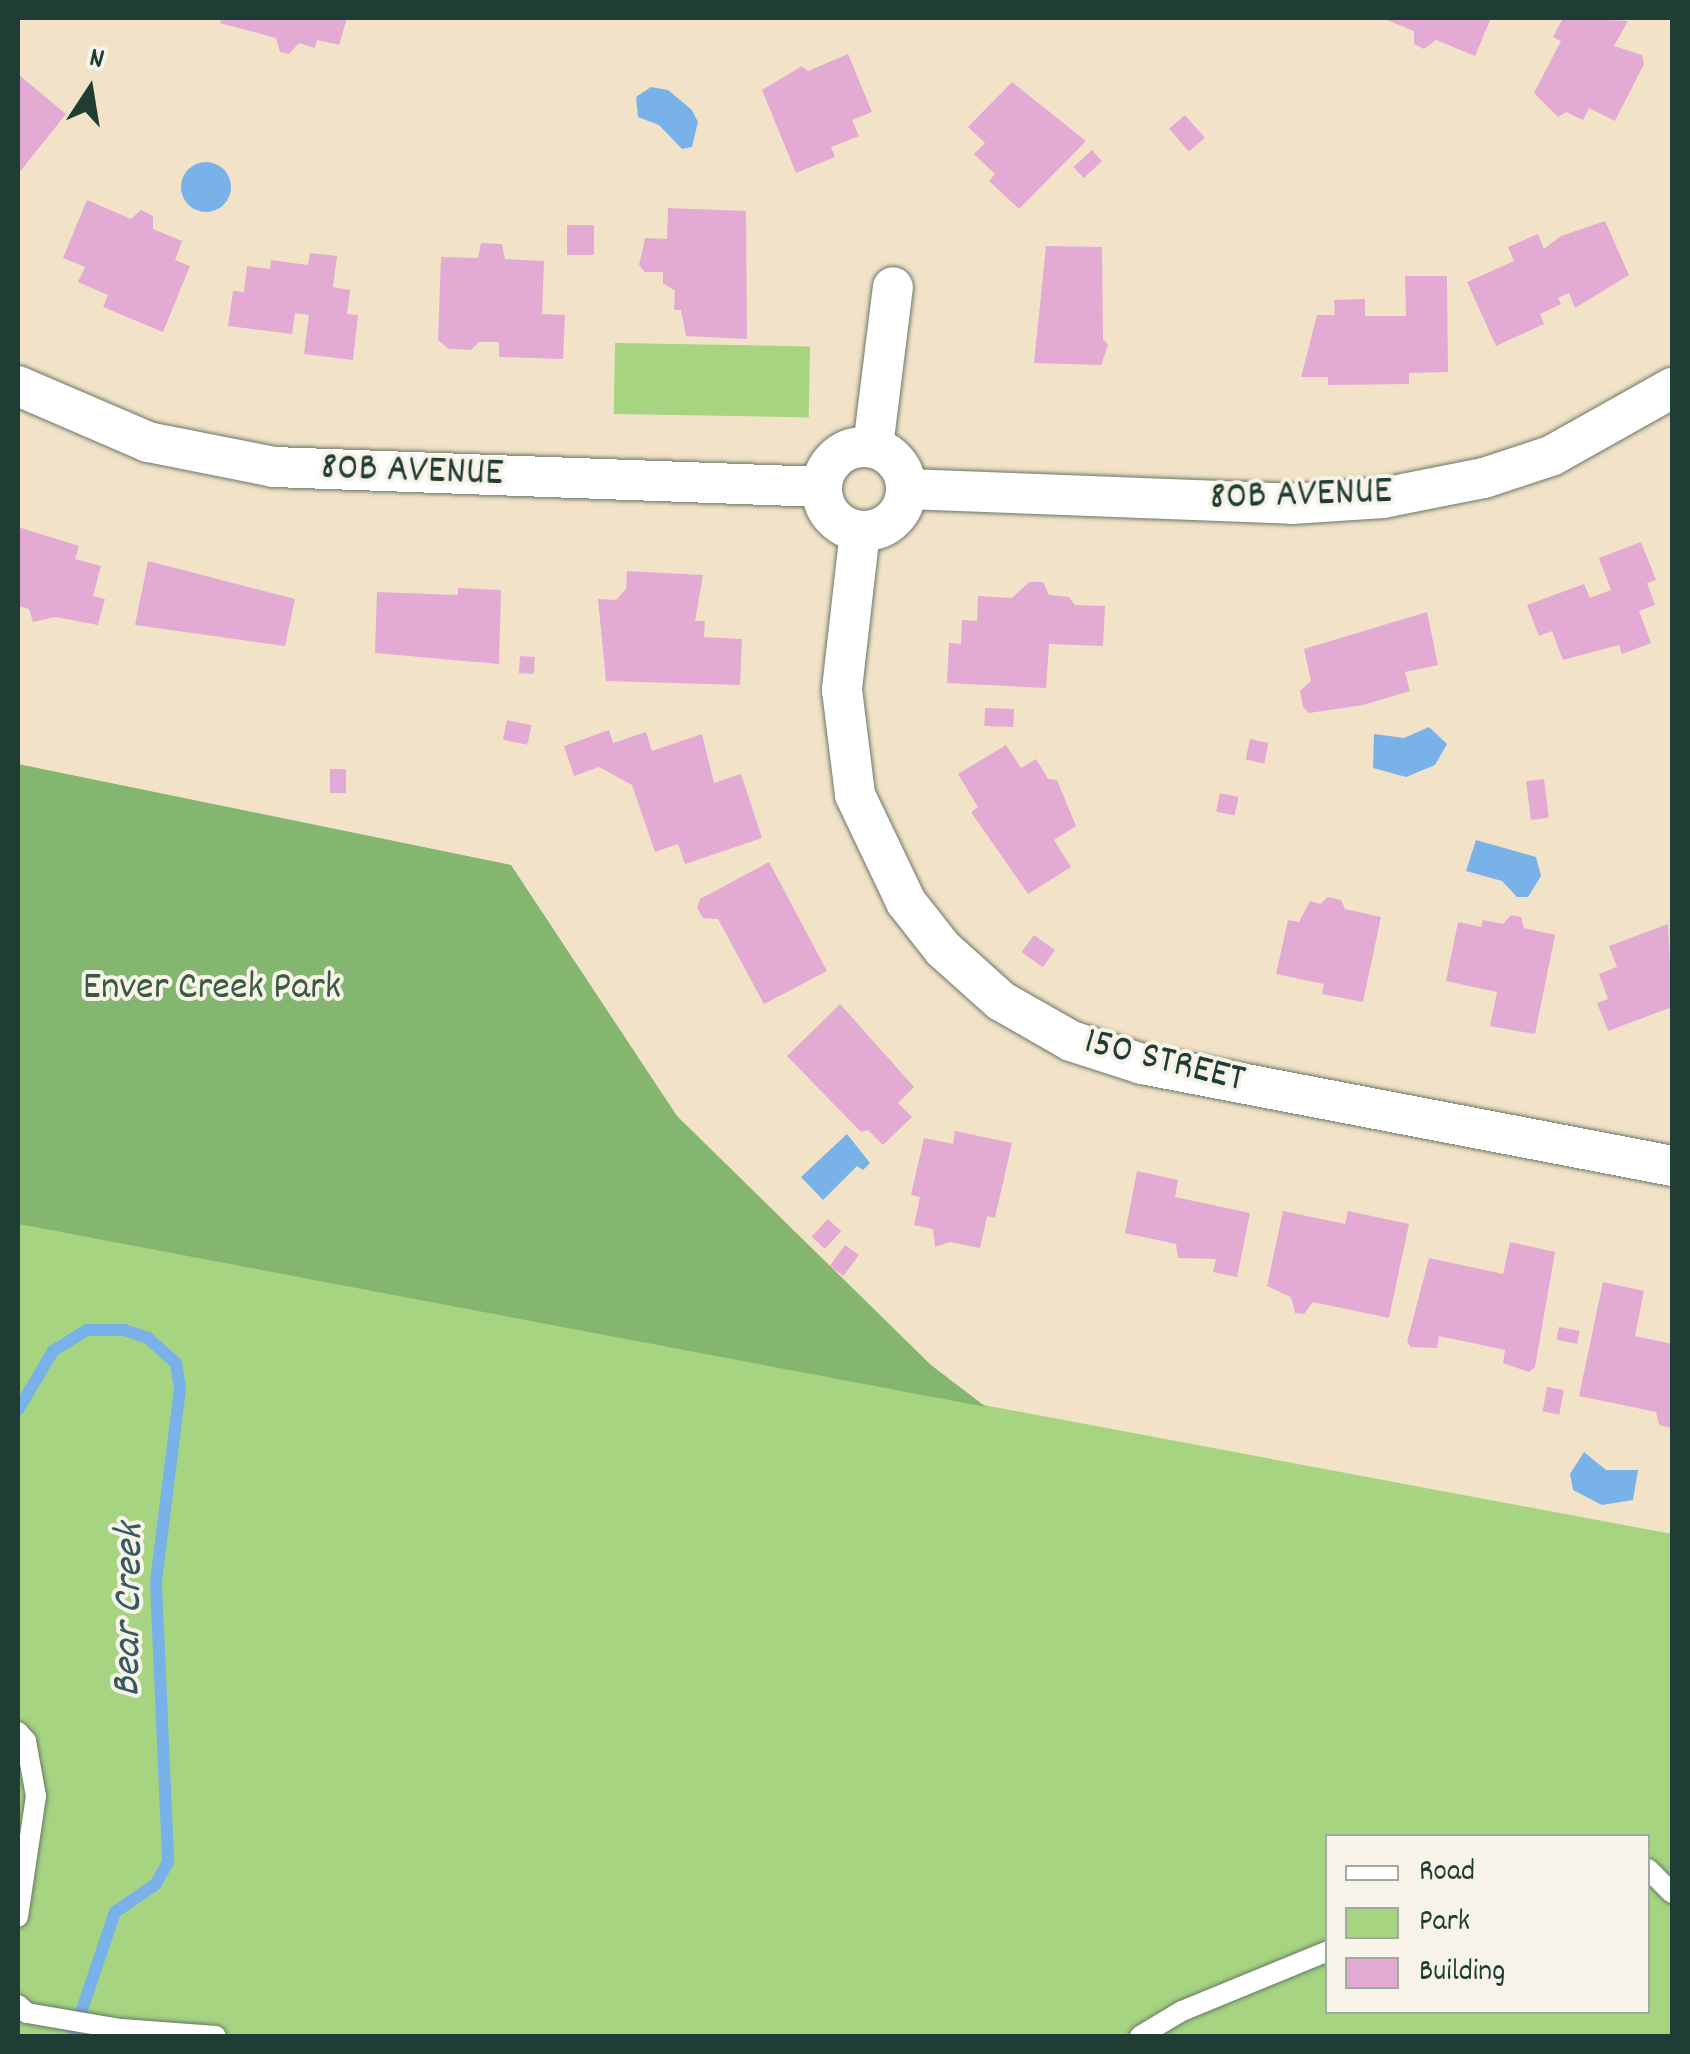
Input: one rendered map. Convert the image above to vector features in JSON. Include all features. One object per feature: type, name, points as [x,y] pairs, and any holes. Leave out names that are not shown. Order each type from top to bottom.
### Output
[{"type":"street","points":[[873,447],[893,287]]},
{"type":"street","name":"80B AVENUE","points":[[18,386],[136,438],[274,468],[822,488]]},
{"type":"street","name":"80B AVENUE","points":[[907,489],[1292,504],[1382,498],[1484,478],[1551,456],[1672,388]]},
{"type":"street","points":[[873,447],[901,467],[907,489],[893,522],[860,531],[828,512],[822,488],[837,456],[873,447]]},
{"type":"street","name":"150 STREET","points":[[860,531],[842,690],[855,795],[906,902],[980,984],[1028,1020],[1112,1056],[1672,1166]]},
{"type":"lane","points":[[18,1732],[26,1741],[36,1796],[18,1917]]},
{"type":"lane","points":[[1650,1871],[1672,1893]]},
{"type":"lane","points":[[1140,2036],[1182,2012],[1325,1953]]},
{"type":"lane","points":[[22,2009],[122,2029],[216,2036]]},
{"type":"green space","points":[[615,343],[810,346],[809,417],[614,414]]},
{"type":"green space","name":"Enver Creek Park","points":[[18,764],[511,865],[677,1116],[931,1365],[986,1407],[18,1224]]},
{"type":"green space","points":[[18,1224],[1672,1534],[1672,2036],[18,2036]]},
{"type":"water","points":[[651,87],[668,90],[692,110],[698,122],[692,147],[682,149],[659,125],[638,117],[636,97]]},
{"type":"water","points":[[196,163],[216,163],[230,177],[230,197],[216,211],[196,211],[182,197],[182,177]]},
{"type":"water","points":[[1429,727],[1447,744],[1435,765],[1406,777],[1373,768],[1374,734],[1404,738]]},
{"type":"water","points":[[1476,840],[1536,857],[1541,876],[1528,897],[1517,897],[1502,881],[1466,871]]},
{"type":"water","points":[[847,1134],[870,1163],[863,1170],[857,1166],[823,1200],[801,1177]]},
{"type":"water","points":[[1584,1452],[1606,1470],[1638,1470],[1633,1500],[1602,1505],[1573,1490],[1570,1474]]},
{"type":"building","points":[[222,18],[347,18],[339,45],[317,40],[315,48],[299,43],[289,54],[280,52],[276,38],[220,23]]},
{"type":"building","points":[[1382,18],[1491,18],[1475,56],[1436,40],[1424,49],[1414,44],[1414,31]]},
{"type":"building","points":[[1563,18],[1628,21],[1614,46],[1642,55],[1644,64],[1615,121],[1589,108],[1583,120],[1566,112],[1558,117],[1534,93],[1561,41],[1553,37]]},
{"type":"building","points":[[848,54],[872,112],[852,120],[859,136],[831,147],[835,157],[796,173],[762,90],[802,66],[808,71]]},
{"type":"building","points":[[18,74],[66,114],[18,174]]},
{"type":"building","points":[[1012,82],[1086,141],[1019,209],[989,181],[995,174],[974,154],[985,143],[968,127]]},
{"type":"building","points":[[1185,115],[1205,138],[1189,151],[1169,129]]},
{"type":"building","points":[[1092,150],[1102,161],[1083,178],[1073,167]]},
{"type":"building","points":[[87,200],[131,219],[141,210],[153,216],[153,229],[182,241],[175,260],[190,266],[163,332],[103,307],[108,295],[78,282],[85,267],[63,258]]},
{"type":"building","points":[[668,208],[746,211],[747,339],[686,336],[681,310],[674,310],[675,291],[663,283],[663,272],[645,272],[639,265],[645,238],[667,239]]},
{"type":"building","points":[[1605,221],[1629,275],[1575,308],[1569,293],[1558,298],[1561,304],[1540,314],[1544,324],[1496,346],[1467,282],[1514,261],[1508,247],[1538,234],[1544,249],[1561,236]]},
{"type":"building","points":[[567,225],[594,225],[594,255],[567,255]]},
{"type":"building","points":[[481,243],[502,244],[505,259],[544,261],[542,314],[565,315],[563,359],[499,357],[499,342],[479,342],[471,350],[449,349],[438,340],[441,257],[478,258]]},
{"type":"building","points":[[1046,246],[1102,247],[1103,339],[1108,345],[1101,365],[1034,363]]},
{"type":"building","points":[[310,253],[337,256],[333,287],[350,290],[347,314],[358,315],[353,360],[304,354],[309,315],[295,313],[292,334],[228,326],[233,291],[244,292],[247,266],[270,269],[271,260],[308,265]]},
{"type":"building","points":[[1405,276],[1447,276],[1448,372],[1409,373],[1409,384],[1328,385],[1328,377],[1301,377],[1317,315],[1335,315],[1334,300],[1365,299],[1365,316],[1406,316]]},
{"type":"building","points":[[18,527],[79,546],[75,559],[101,566],[93,596],[105,599],[98,625],[55,617],[33,622],[29,609],[18,606]]},
{"type":"building","points":[[1641,542],[1656,580],[1647,583],[1655,605],[1639,611],[1651,643],[1622,654],[1619,645],[1563,660],[1552,631],[1539,636],[1527,605],[1584,584],[1590,598],[1611,590],[1599,558]]},
{"type":"building","points":[[148,561],[295,599],[285,646],[135,625]]},
{"type":"building","points":[[627,571],[703,575],[695,621],[705,621],[704,637],[742,639],[740,685],[606,681],[598,599],[616,600],[626,589]]},
{"type":"building","points":[[1029,582],[1043,582],[1049,595],[1069,597],[1075,605],[1105,606],[1103,646],[1049,644],[1046,688],[947,683],[949,643],[961,644],[962,620],[977,621],[978,596],[1012,598]]},
{"type":"building","points":[[458,588],[501,590],[499,664],[375,653],[377,592],[458,595]]},
{"type":"building","points":[[1427,612],[1438,665],[1405,672],[1410,691],[1363,705],[1309,713],[1303,707],[1300,691],[1311,681],[1304,649]]},
{"type":"building","points":[[520,656],[535,657],[534,674],[519,673]]},
{"type":"building","points":[[985,708],[1014,709],[1013,727],[984,726]]},
{"type":"building","points":[[507,720],[531,725],[527,745],[503,740]]},
{"type":"building","points":[[609,730],[613,743],[646,732],[652,751],[702,734],[714,783],[741,774],[762,838],[685,864],[678,844],[655,852],[632,785],[599,767],[574,776],[564,746]]},
{"type":"building","points":[[1250,739],[1269,743],[1264,763],[1246,760]]},
{"type":"building","points":[[1006,745],[1021,768],[1036,759],[1048,779],[1057,780],[1076,826],[1054,840],[1071,867],[1028,894],[971,812],[978,807],[958,774]]},
{"type":"building","points":[[330,769],[346,769],[346,793],[330,793]]},
{"type":"building","points":[[1544,779],[1549,818],[1531,820],[1526,781]]},
{"type":"building","points":[[1220,793],[1239,797],[1235,816],[1216,812]]},
{"type":"building","points":[[769,862],[827,971],[764,1004],[718,919],[703,918],[697,908],[700,899]]},
{"type":"building","points":[[1328,897],[1341,900],[1345,909],[1381,917],[1363,1002],[1322,994],[1324,984],[1276,974],[1288,920],[1299,922],[1310,901],[1320,904]]},
{"type":"building","points":[[1511,915],[1521,917],[1524,928],[1555,935],[1535,1034],[1490,1026],[1497,992],[1446,981],[1458,922],[1481,927],[1483,920],[1503,924]]},
{"type":"building","points":[[1668,924],[1672,1007],[1608,1031],[1597,1003],[1608,999],[1599,974],[1617,967],[1609,946]]},
{"type":"building","points":[[1034,935],[1055,950],[1043,967],[1022,952]]},
{"type":"building","points":[[840,1004],[914,1087],[898,1103],[912,1117],[883,1145],[868,1130],[861,1132],[787,1056]]},
{"type":"building","points":[[955,1131],[1012,1143],[995,1218],[987,1216],[980,1248],[950,1242],[935,1247],[933,1229],[914,1225],[920,1197],[911,1195],[924,1138],[953,1144]]},
{"type":"building","points":[[1137,1171],[1178,1180],[1175,1197],[1250,1213],[1237,1277],[1213,1272],[1216,1259],[1178,1258],[1176,1244],[1125,1233]]},
{"type":"building","points":[[1283,1211],[1345,1224],[1348,1211],[1409,1224],[1389,1318],[1313,1302],[1304,1314],[1295,1313],[1291,1297],[1267,1286]]},
{"type":"building","points":[[828,1219],[841,1231],[825,1249],[812,1237]]},
{"type":"building","points":[[1510,1242],[1555,1252],[1535,1367],[1529,1372],[1503,1363],[1505,1350],[1439,1336],[1437,1348],[1411,1347],[1407,1342],[1429,1258],[1503,1274]]},
{"type":"building","points":[[845,1245],[859,1255],[843,1276],[830,1266]]},
{"type":"building","points":[[1603,1282],[1644,1291],[1635,1336],[1672,1344],[1672,1428],[1659,1425],[1656,1412],[1579,1396]]},
{"type":"building","points":[[1559,1327],[1580,1331],[1577,1344],[1557,1340]]},
{"type":"building","points":[[1547,1387],[1564,1390],[1559,1415],[1543,1412]]},
{"type":"waterway","name":"Bear Creek","points":[[18,1410],[53,1351],[87,1330],[124,1330],[148,1338],[176,1363],[180,1389],[156,1583],[168,1862],[156,1884],[115,1912],[73,2036]]}]
